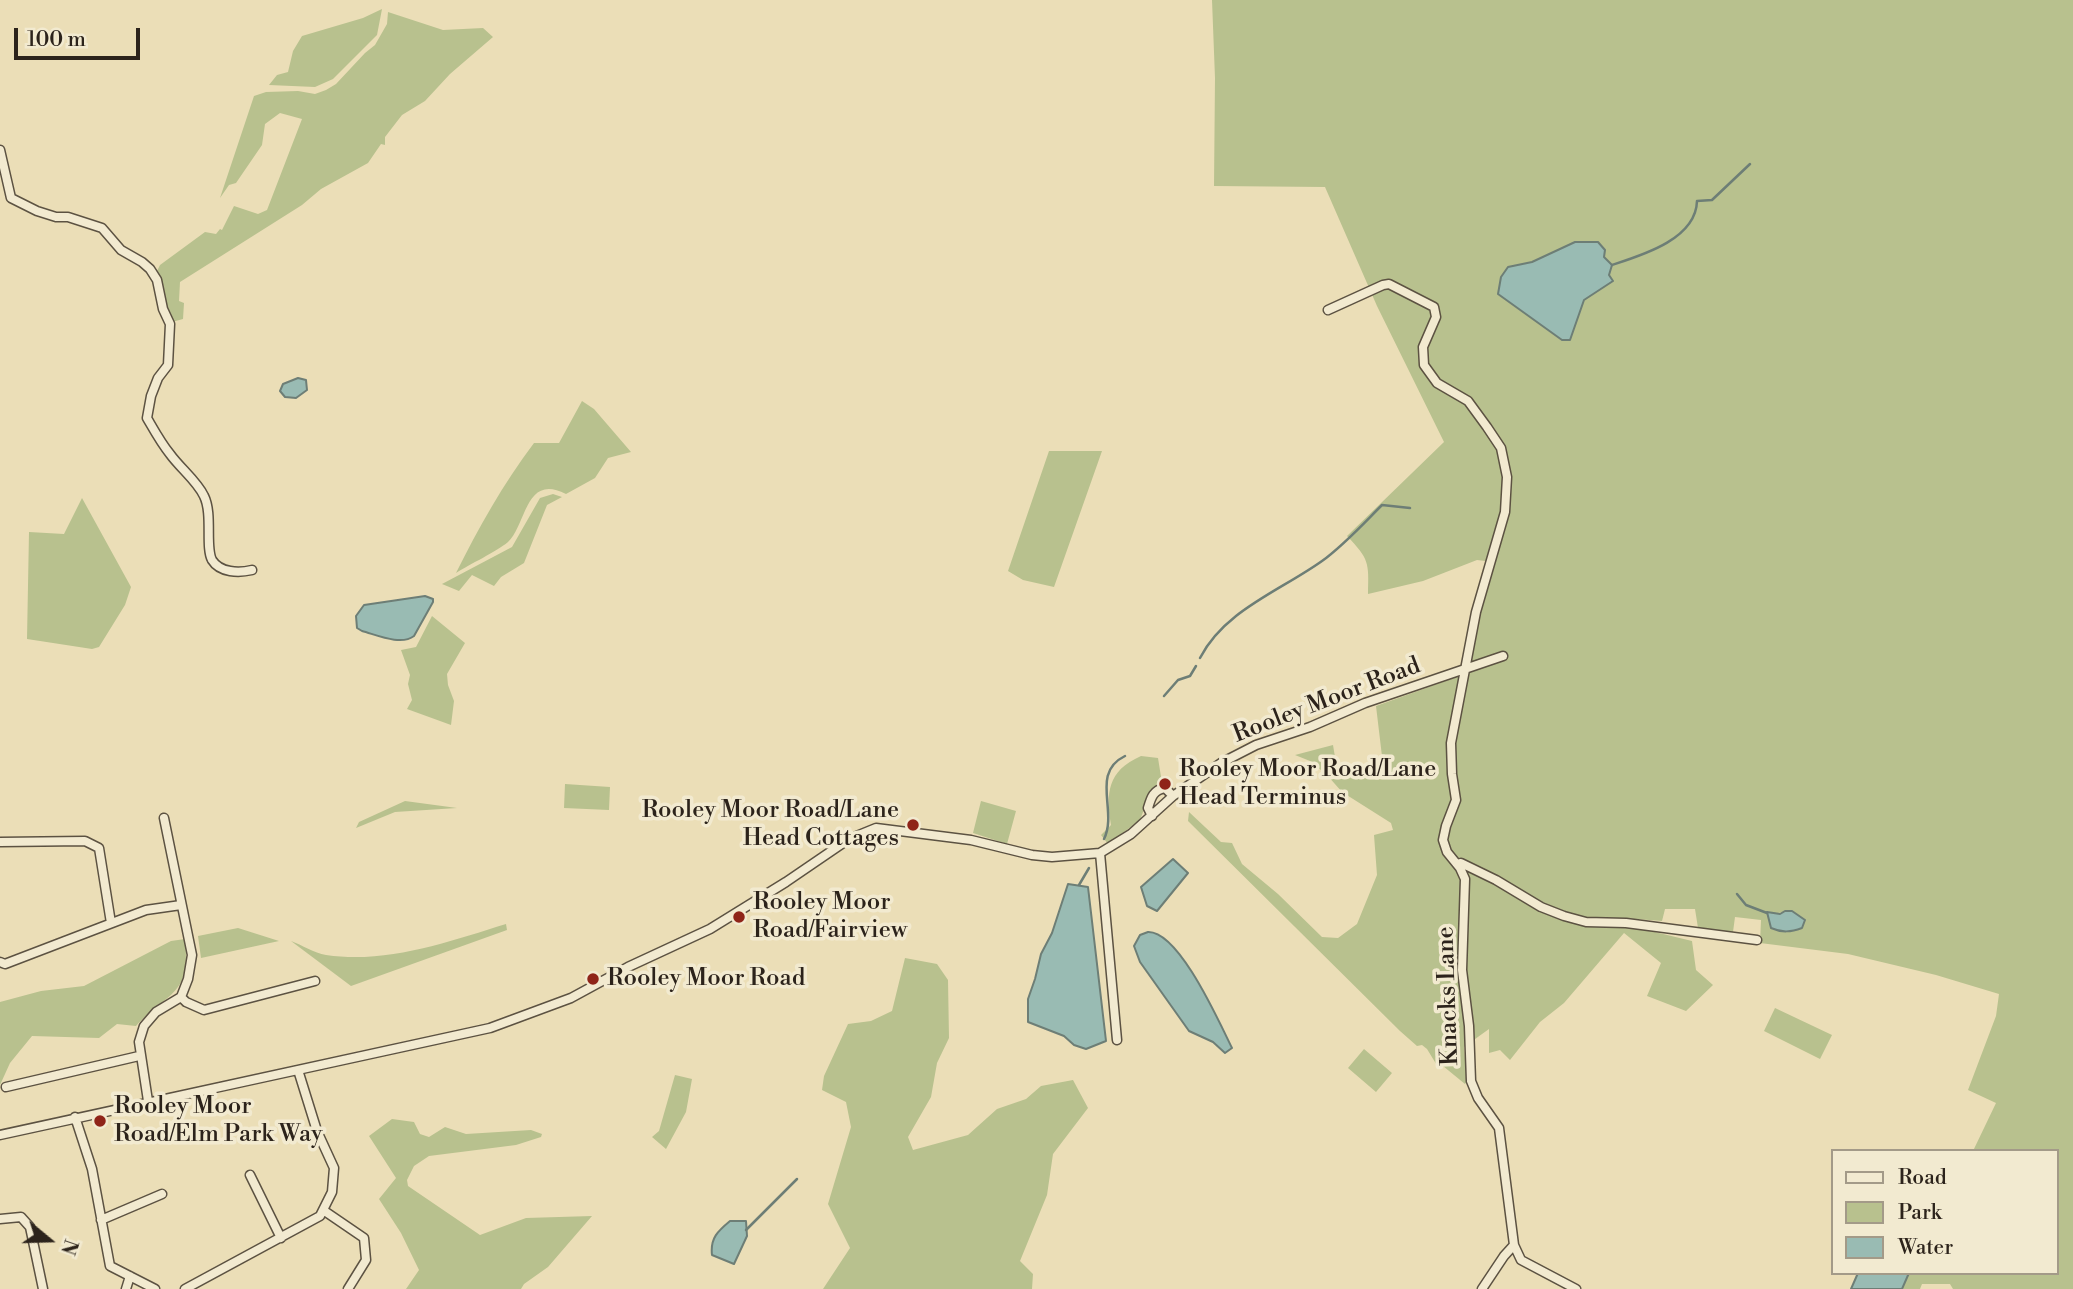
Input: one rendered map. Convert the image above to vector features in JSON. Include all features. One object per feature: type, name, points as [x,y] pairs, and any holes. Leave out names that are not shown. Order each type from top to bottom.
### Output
[{"type":"street","points":[[0,150],[11,198],[37,211],[102,228],[121,250],[142,262],[157,280],[163,309],[170,324],[168,365],[151,396],[147,418],[169,453],[203,493],[210,524],[211,558],[228,571],[239,573],[252,570]]},
{"type":"street","name":"Knacks Lane","points":[[1328,310],[1389,284],[1434,307],[1436,317],[1423,347],[1424,365],[1437,383],[1468,401],[1501,448],[1507,477],[1505,512],[1476,612],[1451,743],[1452,774],[1457,800],[1443,840],[1447,852],[1465,879],[1462,970],[1469,1026],[1471,1081],[1478,1098],[1499,1128],[1514,1245]]},
{"type":"street","name":"Rooley Moor Road","points":[[0,1135],[491,1028],[571,999],[628,967],[710,929],[849,839],[876,828],[971,840],[1031,855],[1052,857],[1100,853],[1131,834],[1173,796],[1221,763],[1256,745],[1310,727],[1365,703],[1503,656]]},
{"type":"street","name":"Rooley Moor Road","points":[[1152,816],[1149,808],[1155,792],[1164,788],[1173,796]]},
{"type":"street","points":[[148,1101],[139,1056],[139,1042],[144,1026],[156,1012],[181,997],[188,979],[192,955],[164,818]]},
{"type":"street","points":[[0,842],[85,841],[99,848],[111,923]]},
{"type":"street","points":[[1100,853],[1117,1040]]},
{"type":"street","points":[[1457,864],[1461,863],[1485,874],[1541,907],[1586,922],[1626,923],[1757,940]]},
{"type":"street","points":[[0,962],[5,964],[146,910],[181,905]]},
{"type":"street","points":[[181,997],[204,1010],[316,981]]},
{"type":"street","points":[[6,1087],[139,1056]]},
{"type":"street","points":[[184,1289],[320,1216],[332,1192],[334,1168],[317,1131],[298,1070]]},
{"type":"street","points":[[75,1117],[92,1169],[110,1266],[155,1289]]},
{"type":"street","points":[[250,1175],[282,1238]]},
{"type":"street","points":[[102,1220],[162,1194]]},
{"type":"street","points":[[323,1210],[364,1238],[366,1260],[348,1289]]},
{"type":"street","points":[[0,1219],[22,1217],[30,1227],[43,1289]]},
{"type":"street","points":[[1482,1289],[1504,1255],[1514,1245],[1521,1260],[1576,1289]]},
{"type":"street","points":[[125,1289],[130,1276]]},
{"type":"green space","points":[[1212,0],[2073,0],[2073,1289],[1953,1289],[1950,1284],[1922,1284],[1920,1289],[1902,1289],[1908,1275],[2059,1275],[2059,1149],[1974,1149],[1996,1103],[1968,1090],[1996,1016],[1999,994],[1936,975],[1848,954],[1760,943],[1761,920],[1735,917],[1733,932],[1698,928],[1695,909],[1665,909],[1662,921],[1636,919],[1630,926],[1692,941],[1696,970],[1713,985],[1686,1011],[1647,996],[1661,963],[1624,933],[1564,1003],[1540,1022],[1510,1060],[1500,1050],[1489,1053],[1489,1029],[1464,1047],[1465,1084],[1443,1066],[1438,1067],[1427,1049],[1422,1045],[1417,1046],[1400,1031],[1188,821],[1189,812],[1221,842],[1232,843],[1242,864],[1278,894],[1322,937],[1338,938],[1357,924],[1377,875],[1374,835],[1393,830],[1391,823],[1342,792],[1310,761],[1295,755],[1333,745],[1336,763],[1357,779],[1384,773],[1376,706],[1471,672],[1474,639],[1494,562],[1477,560],[1423,581],[1368,594],[1364,556],[1347,536],[1444,442],[1377,306],[1325,187],[1214,186],[1215,78]],"holes":[[[1792,911],[1793,931],[1771,928],[1771,914]]]},
{"type":"green space","points":[[382,9],[377,35],[333,79],[315,87],[269,85],[277,75],[288,72],[293,51],[302,36],[363,18]]},
{"type":"green space","points":[[388,12],[443,30],[483,28],[493,37],[450,74],[425,101],[402,115],[385,137],[385,145],[381,144],[368,163],[321,189],[302,205],[180,282],[179,301],[184,303],[183,319],[172,322],[157,271],[160,265],[205,232],[216,234],[222,230],[234,206],[258,214],[267,210],[302,119],[280,113],[265,124],[262,145],[236,183],[229,185],[220,198],[254,96],[266,92],[298,91],[315,94],[336,84],[375,45],[387,24]]},
{"type":"green space","points":[[582,401],[594,409],[631,452],[608,458],[595,478],[566,494],[553,489],[542,490],[529,503],[508,542],[456,573],[492,506],[534,443],[559,443]]},
{"type":"green space","points":[[1049,451],[1102,451],[1054,587],[1023,580],[1008,571]]},
{"type":"green space","points":[[553,494],[562,497],[547,505],[524,563],[501,577],[494,586],[472,575],[459,591],[442,584],[512,547],[540,498]]},
{"type":"green space","points":[[82,498],[131,587],[125,605],[99,647],[92,649],[27,639],[29,532],[64,534]]},
{"type":"green space","points":[[432,616],[465,643],[447,674],[454,701],[451,725],[407,709],[412,700],[408,684],[410,675],[401,650],[416,647]]},
{"type":"green space","points":[[1141,756],[1158,758],[1162,783],[1152,788],[1140,820],[1108,844],[1101,835],[1111,825],[1111,784],[1121,769]]},
{"type":"green space","points":[[565,784],[610,787],[609,810],[564,808]]},
{"type":"green space","points":[[405,801],[457,808],[395,812],[356,828],[359,822]]},
{"type":"green space","points":[[981,801],[1016,811],[1007,844],[973,833]]},
{"type":"green space","points":[[506,924],[507,930],[351,986],[291,941],[326,955],[372,956],[417,950]]},
{"type":"green space","points":[[238,928],[279,941],[201,958],[198,936]]},
{"type":"green space","points":[[185,939],[185,972],[181,983],[136,1026],[117,1024],[99,1038],[32,1036],[10,1063],[0,1085],[0,1002],[41,991],[84,986],[171,941]]},
{"type":"green space","points":[[905,958],[937,964],[948,980],[949,1038],[937,1063],[931,1097],[908,1137],[913,1150],[968,1135],[997,1109],[1026,1099],[1041,1086],[1073,1080],[1088,1108],[1053,1154],[1047,1195],[1020,1261],[1033,1274],[1032,1289],[823,1289],[850,1248],[828,1204],[851,1127],[846,1102],[822,1090],[824,1076],[848,1024],[871,1021],[892,1011]]},
{"type":"green space","points":[[1775,1008],[1832,1035],[1820,1059],[1764,1031]]},
{"type":"green space","points":[[1364,1049],[1392,1073],[1376,1092],[1348,1068]]},
{"type":"green space","points":[[675,1075],[692,1079],[686,1112],[666,1149],[652,1137],[659,1131]]},
{"type":"green space","points":[[392,1119],[414,1122],[420,1134],[429,1137],[445,1127],[466,1134],[531,1130],[542,1134],[541,1137],[516,1145],[429,1156],[414,1166],[407,1180],[408,1186],[480,1235],[526,1218],[592,1216],[548,1267],[521,1289],[406,1289],[419,1270],[401,1233],[379,1199],[396,1178],[369,1136]]},
{"type":"water","points":[[1575,242],[1598,242],[1605,250],[1604,257],[1612,265],[1609,275],[1613,281],[1584,300],[1570,340],[1562,340],[1498,294],[1501,277],[1508,267],[1532,262]]},
{"type":"water","points":[[298,378],[306,380],[307,390],[296,398],[285,397],[280,391],[283,384]]},
{"type":"water","points":[[425,596],[433,599],[433,602],[414,636],[409,639],[389,639],[357,628],[356,616],[364,605]]},
{"type":"water","points":[[1173,859],[1188,873],[1157,911],[1147,906],[1141,887]]},
{"type":"water","points":[[1068,884],[1088,887],[1106,1041],[1086,1049],[1074,1045],[1064,1036],[1028,1022],[1028,999],[1041,954],[1052,933]]},
{"type":"water","points":[[1792,911],[1805,920],[1802,928],[1779,931],[1771,928],[1767,912],[1780,914]]},
{"type":"water","points":[[1148,932],[1160,936],[1185,961],[1232,1048],[1225,1053],[1213,1042],[1189,1031],[1140,962],[1134,946],[1140,935]]},
{"type":"water","points":[[730,1221],[746,1221],[747,1236],[734,1264],[712,1255],[712,1244],[716,1235]]},
{"type":"water","points":[[1857,1275],[1908,1275],[1902,1289],[1851,1289]]},
{"type":"waterway","points":[[1612,265],[1666,244],[1688,226],[1697,201],[1712,200],[1750,164]]},
{"type":"waterway","points":[[1200,658],[1211,641],[1239,614],[1322,561],[1382,505],[1410,508]]},
{"type":"waterway","points":[[1164,696],[1178,680],[1190,676],[1196,666]]},
{"type":"waterway","points":[[1104,839],[1108,817],[1109,772],[1115,763],[1125,756]]},
{"type":"waterway","points":[[1079,885],[1089,868]]},
{"type":"waterway","points":[[1737,894],[1746,905],[1767,913]]},
{"type":"waterway","points":[[746,1230],[797,1179]]},
{"type":"place","name":"Rooley Moor Road/Lane Head Terminus","points":[[1165,784]]},
{"type":"place","name":"Rooley Moor Road/Lane Head Cottages","points":[[913,825]]},
{"type":"place","name":"Rooley Moor Road/Fairview","points":[[739,917]]},
{"type":"place","name":"Rooley Moor Road","points":[[593,979]]},
{"type":"place","name":"Rooley Moor Road/Elm Park Way","points":[[100,1121]]}]
